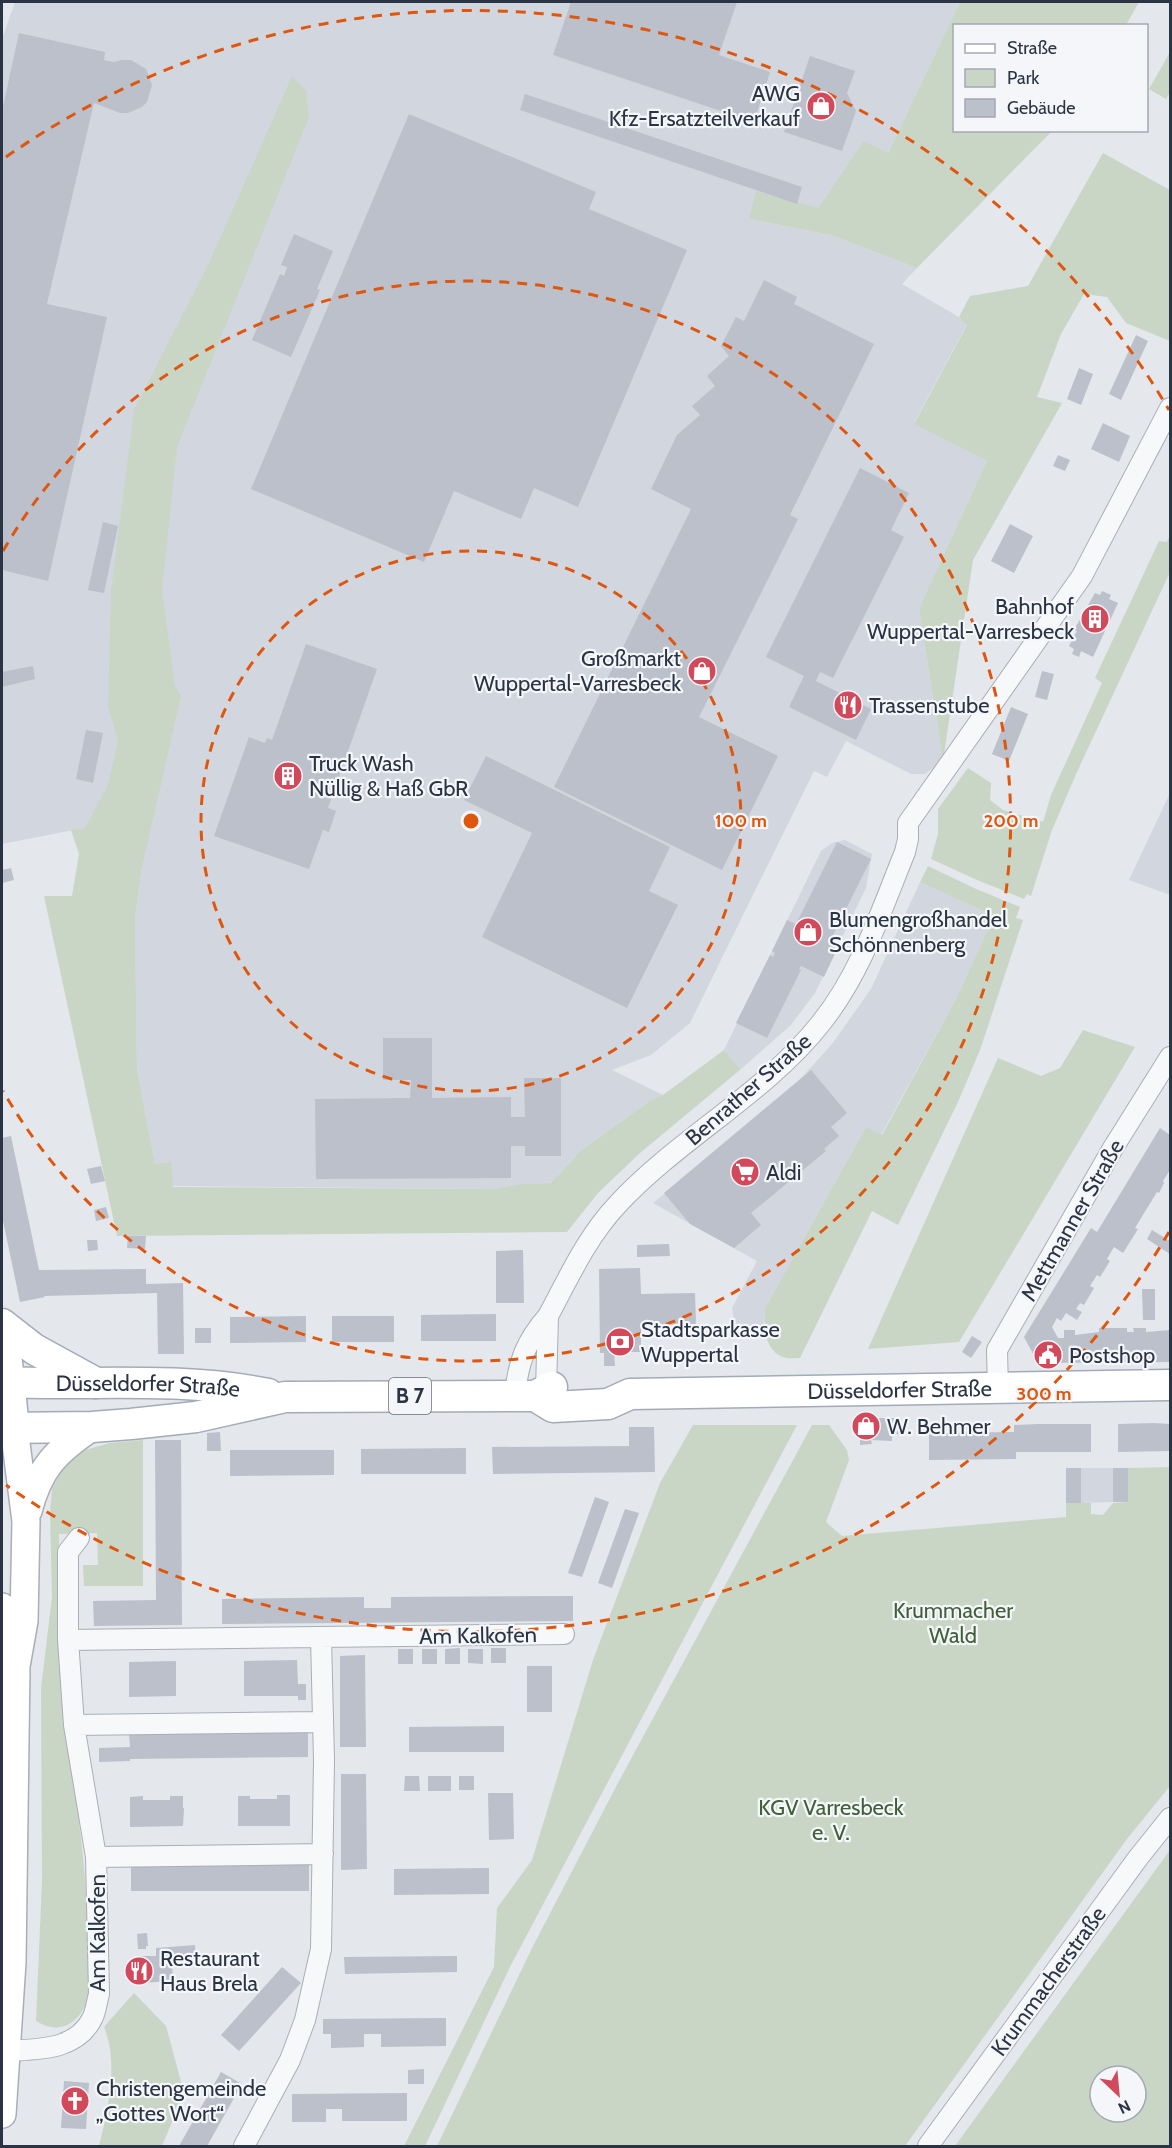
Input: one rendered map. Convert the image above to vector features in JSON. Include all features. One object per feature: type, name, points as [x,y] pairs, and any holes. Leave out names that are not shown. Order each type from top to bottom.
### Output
[{"type":"main road","name":"B 7","points":[[2,1324],[34,1349],[96,1383]]},
{"type":"main road","points":[[2,1337],[8,1428]]},
{"type":"main road","name":"Düsseldorfer Straße","points":[[5,1382],[184,1384],[247,1390],[285,1397],[532,1394],[553,1407],[608,1404],[630,1394],[1170,1386]]},
{"type":"main road","name":"Düsseldorfer Straße","points":[[8,1428],[92,1427],[196,1417],[285,1397]]},
{"type":"street","name":"Benrather Straße","points":[[532,1394],[519,1364],[533,1333],[548,1316],[590,1238],[617,1205],[648,1175],[795,1052],[821,1023],[843,992],[861,958],[905,852],[908,823],[1082,576],[1170,408]]},
{"type":"street","name":"Mettmanner Straße","points":[[998,1390],[997,1350],[1113,1148],[1170,1057]]},
{"type":"street","name":"Benrather Straße","points":[[532,1394],[548,1316]]},
{"type":"street","points":[[26,1521],[38,1480],[49,1461],[63,1447],[92,1427]]},
{"type":"street","points":[[2,2114],[12,1962],[16,1666],[24,1621],[26,1521],[8,1428]]},
{"type":"street","name":"Am Kalkofen","points":[[6,2051],[53,2047],[76,2038],[87,2028],[94,2015],[99,1994],[96,1857],[74,1725],[68,1640],[68,1552],[79,1538]]},
{"type":"street","points":[[2,1608],[3,1622],[16,1666]]},
{"type":"street","name":"Am Kalkofen","points":[[68,1640],[564,1634]]},
{"type":"street","points":[[244,2146],[290,2060],[305,2020],[321,1949],[323,1722],[321,1637]]},
{"type":"street","points":[[74,1725],[323,1722]]},
{"type":"street","name":"Krummacherstraße","points":[[928,2146],[1170,1818]]},
{"type":"street","name":"Am Kalkofen","points":[[96,1857],[323,1854]]},
{"type":"shaded area","points":[[15,2],[960,2],[888,153],[864,142],[818,208],[749,219],[831,235],[917,268],[902,284],[967,324],[914,423],[987,461],[919,608],[943,761],[925,774],[911,774],[846,741],[827,777],[814,771],[690,1023],[651,1055],[612,1070],[663,1095],[651,1100],[580,1151],[551,1183],[520,1184],[492,1189],[173,1186],[155,1165],[137,1069],[135,918],[142,867],[84,828],[2,844],[2,39]]},
{"type":"shaded area","points":[[1170,793],[1170,895],[1129,880]]},
{"type":"shaded area","name":"Blumengroßhandel Schönnenberg","points":[[845,840],[872,854],[866,888],[815,993],[791,1025],[741,1069],[724,1050],[821,851],[832,843]]},
{"type":"shaded area","points":[[920,882],[994,916],[957,997],[881,1135],[866,1127],[765,1308],[763,1326],[745,1330],[735,1326],[732,1308],[757,1261],[653,1203],[794,1086],[832,1044],[871,989]]},
{"type":"shaded area","points":[[1081,1468],[1113,1468],[1113,1502],[1081,1503]]},
{"type":"green space","points":[[960,2],[1139,2],[1127,24],[953,24],[953,132],[1051,132],[917,268],[831,235],[749,219],[756,191],[818,208],[864,141],[888,153]]},
{"type":"green space","points":[[1170,52],[1170,92],[1166,99],[1149,89]]},
{"type":"green space","points":[[292,76],[306,91],[309,117],[177,447],[162,590],[175,686],[181,696],[142,867],[135,918],[137,1069],[155,1164],[171,1162],[173,1187],[492,1189],[520,1184],[551,1183],[580,1151],[651,1100],[663,1095],[724,1050],[741,1069],[640,1153],[598,1193],[567,1232],[117,1236],[44,896],[72,896],[79,854],[71,830],[85,828],[108,785],[118,741],[108,706],[111,591],[134,410],[210,261]]},
{"type":"green space","points":[[1103,153],[1170,190],[1170,341],[1126,323],[1107,297],[1084,294],[1061,334],[1037,397],[1062,403],[973,560],[943,761],[919,608],[987,461],[914,424],[967,325],[959,317],[970,296],[1028,286]]},
{"type":"green space","points":[[1170,535],[1170,572],[1052,830],[1031,896],[1027,894],[1024,899],[931,859],[938,834],[938,809],[968,768],[991,783],[990,800],[1003,810],[1043,822],[1051,795],[1102,683],[1095,678],[1159,541],[1167,542]]},
{"type":"green space","points":[[928,866],[1020,907],[1016,918],[1023,920],[980,1050],[958,1102],[898,1225],[872,1211],[800,1358],[786,1358],[773,1350],[766,1338],[765,1308],[866,1127],[882,1135],[957,997],[994,916],[920,882]]},
{"type":"green space","points":[[1083,1030],[1135,1047],[959,1342],[868,1349],[998,1058],[1041,1076],[1060,1068]]},
{"type":"green space","points":[[693,1425],[797,1425],[511,1965],[425,2146],[404,2146],[494,1967],[497,1908],[532,1860],[593,1660],[660,1483]]},
{"type":"green space","points":[[812,1425],[829,1425],[847,1450],[849,1460],[826,1522],[842,1536],[1066,1517],[1066,1503],[1091,1503],[1091,1514],[1103,1515],[1113,1503],[1128,1502],[1128,1468],[1170,1467],[1170,1786],[1127,1839],[905,2146],[437,2146],[533,1946],[619,1781]]},
{"type":"green space","points":[[143,1440],[143,1586],[84,1586],[83,1565],[98,1565],[97,1533],[59,1534],[60,1645],[63,1690],[83,1853],[90,1981],[86,2004],[76,2019],[62,2027],[45,2026],[36,2021],[42,1881],[41,1688],[52,1597],[50,1513],[52,1489],[64,1466],[85,1450],[110,1443]]},
{"type":"green space","points":[[1170,1850],[1170,2146],[955,2146]]},
{"type":"green space","points":[[134,1993],[166,2026],[184,2093],[162,2146],[99,2146],[106,2117],[111,2071],[111,2056],[104,2027]]},
{"type":"building","points":[[571,2],[737,2],[719,55],[770,72],[754,122],[553,55]]},
{"type":"building","points":[[19,33],[105,52],[104,60],[114,62],[131,60],[146,69],[152,85],[147,102],[142,107],[128,113],[120,113],[94,103],[47,304],[107,317],[48,581],[2,570],[2,111]]},
{"type":"building","points":[[810,56],[855,71],[847,93],[856,111],[842,151],[784,132]]},
{"type":"building","points":[[525,94],[802,187],[797,204],[520,110]]},
{"type":"building","points":[[409,114],[596,192],[589,209],[687,250],[578,507],[534,488],[521,519],[454,491],[424,562],[251,489]]},
{"type":"building","points":[[294,234],[333,251],[317,289],[320,290],[291,357],[252,340],[280,274],[284,276],[287,267],[281,265]]},
{"type":"building","points":[[764,280],[797,297],[794,304],[874,344],[790,515],[798,519],[699,717],[778,756],[722,870],[554,787],[691,509],[651,489],[677,435],[700,415],[692,406],[715,386],[707,376],[729,356],[721,346],[736,317],[744,321]]},
{"type":"building","points":[[1136,335],[1148,341],[1121,400],[1109,394]]},
{"type":"building","points":[[1079,368],[1093,374],[1081,405],[1067,399]]},
{"type":"building","points":[[1103,423],[1130,436],[1119,462],[1091,449]]},
{"type":"building","points":[[1058,455],[1070,460],[1065,471],[1053,466]]},
{"type":"building","points":[[860,468],[909,493],[891,530],[904,537],[833,678],[820,672],[816,681],[871,709],[856,740],[789,707],[804,676],[766,657]]},
{"type":"building","points":[[103,522],[118,526],[104,593],[88,590]]},
{"type":"building","points":[[1010,524],[1033,536],[1014,573],[991,561]]},
{"type":"building","name":"Bahnhof Wuppertal-Varresbeck","points":[[1102,591],[1111,595],[1109,599],[1118,603],[1093,657],[1081,651],[1079,657],[1072,654],[1074,649],[1069,646],[1077,631],[1074,630],[1095,593],[1100,595]]},
{"type":"building","name":"Truck Wash Nüllig & Haß GbR","points":[[306,644],[377,669],[328,808],[336,811],[329,832],[323,830],[309,869],[214,836],[249,737],[265,743],[267,738],[272,740]]},
{"type":"building","points":[[33,666],[35,679],[2,687],[2,672]]},
{"type":"building","points":[[1042,671],[1054,674],[1047,700],[1035,697]]},
{"type":"building","points":[[1011,707],[1028,714],[1009,761],[992,754]]},
{"type":"building","points":[[86,730],[103,733],[93,783],[76,779]]},
{"type":"building","points":[[486,756],[670,847],[649,891],[678,905],[627,1008],[482,937],[532,833],[464,800]]},
{"type":"building","name":"Blumengroßhandel Schönnenberg","points":[[837,842],[871,859],[830,941],[839,945],[824,977],[801,966],[767,1038],[736,1023],[770,955],[773,957],[775,953],[772,951],[787,920],[796,924]]},
{"type":"building","points":[[11,868],[14,880],[2,883],[2,870]]},
{"type":"building","points":[[383,1038],[432,1038],[432,1098],[511,1097],[511,1117],[525,1117],[524,1078],[561,1078],[561,1156],[525,1156],[525,1146],[511,1146],[511,1178],[316,1179],[315,1099],[410,1098],[411,1080],[383,1080]]},
{"type":"building","name":"Aldi","points":[[811,1070],[847,1113],[831,1127],[839,1136],[824,1149],[826,1151],[751,1213],[761,1225],[734,1248],[690,1224],[664,1193]]},
{"type":"building","points":[[1160,1128],[1170,1135],[1170,1170],[1159,1193],[1157,1192],[1135,1228],[1138,1229],[1123,1253],[1114,1247],[1107,1259],[1110,1261],[1100,1277],[1097,1275],[1090,1286],[1094,1288],[1084,1305],[1080,1303],[1076,1309],[1082,1312],[1077,1320],[1066,1313],[1061,1321],[1057,1318],[1052,1327],[1058,1338],[1064,1338],[1064,1330],[1075,1330],[1075,1335],[1099,1332],[1099,1328],[1127,1328],[1127,1332],[1134,1332],[1133,1328],[1146,1328],[1146,1332],[1170,1330],[1170,1362],[1038,1363],[1024,1337],[1091,1228],[1097,1232]]},
{"type":"building","points":[[11,1136],[39,1270],[146,1269],[146,1284],[183,1283],[184,1354],[158,1354],[157,1293],[44,1296],[20,1302],[2,1216],[2,1138]]},
{"type":"building","points":[[101,1166],[105,1181],[91,1184],[87,1169]]},
{"type":"building","points":[[106,1207],[109,1218],[96,1221],[94,1210]]},
{"type":"building","points":[[1152,1230],[1170,1241],[1170,1254],[1147,1239]]},
{"type":"building","points":[[128,1236],[146,1236],[145,1249],[127,1248]]},
{"type":"building","points":[[87,1240],[97,1240],[98,1250],[88,1251]]},
{"type":"building","points":[[669,1244],[670,1256],[637,1257],[637,1245]]},
{"type":"building","points":[[523,1250],[524,1303],[496,1303],[496,1251]]},
{"type":"building","points":[[640,1268],[641,1294],[695,1293],[696,1324],[641,1325],[641,1352],[614,1352],[615,1366],[604,1366],[604,1353],[600,1353],[599,1269]]},
{"type":"building","points":[[1142,1289],[1155,1289],[1155,1320],[1143,1320]]},
{"type":"building","points":[[496,1314],[496,1341],[421,1341],[421,1315]]},
{"type":"building","points":[[306,1316],[306,1342],[230,1343],[230,1317]]},
{"type":"building","points":[[332,1316],[394,1316],[394,1342],[332,1342]]},
{"type":"building","points":[[195,1328],[211,1328],[211,1343],[195,1343]]},
{"type":"building","points":[[972,1336],[982,1342],[971,1358],[962,1352]]},
{"type":"building","points":[[860,1418],[901,1418],[901,1434],[892,1434],[892,1441],[871,1440],[872,1444],[860,1445]]},
{"type":"building","points":[[1091,1424],[1091,1452],[1016,1452],[1016,1459],[929,1460],[929,1433],[1014,1432],[1014,1425]]},
{"type":"building","points":[[1118,1424],[1170,1424],[1170,1451],[1118,1452]]},
{"type":"building","points":[[629,1427],[654,1427],[655,1472],[493,1474],[492,1447],[629,1446]]},
{"type":"building","points":[[220,1432],[221,1451],[207,1451],[207,1433]]},
{"type":"building","points":[[155,1440],[181,1440],[182,1625],[94,1626],[93,1601],[156,1600]]},
{"type":"building","points":[[466,1448],[466,1474],[361,1474],[361,1449]]},
{"type":"building","points":[[230,1450],[334,1450],[334,1475],[230,1476]]},
{"type":"building","points":[[1066,1468],[1081,1468],[1081,1503],[1066,1503]]},
{"type":"building","points":[[1113,1468],[1128,1468],[1128,1502],[1113,1502]]},
{"type":"building","points":[[595,1497],[609,1502],[582,1577],[568,1573]]},
{"type":"building","points":[[625,1509],[639,1513],[612,1588],[598,1583]]},
{"type":"building","points":[[573,1596],[573,1621],[222,1624],[222,1599],[364,1597],[364,1608],[391,1608],[391,1597]]},
{"type":"building","points":[[460,1648],[460,1664],[445,1664],[445,1649]]},
{"type":"building","points":[[491,1648],[506,1648],[506,1663],[491,1663]]},
{"type":"building","points":[[398,1649],[413,1649],[413,1664],[398,1664]]},
{"type":"building","points":[[422,1649],[437,1649],[437,1664],[422,1664]]},
{"type":"building","points":[[468,1649],[483,1649],[483,1664],[468,1663]]},
{"type":"building","points":[[365,1655],[366,1747],[340,1747],[340,1656]]},
{"type":"building","points":[[297,1660],[298,1684],[306,1684],[306,1700],[298,1700],[298,1696],[244,1696],[244,1661]]},
{"type":"building","points":[[176,1661],[176,1696],[129,1697],[129,1662]]},
{"type":"building","points":[[527,1666],[552,1666],[552,1712],[527,1712]]},
{"type":"building","points":[[504,1726],[504,1752],[409,1752],[409,1727]]},
{"type":"building","points":[[308,1731],[308,1757],[130,1759],[130,1761],[99,1762],[99,1748],[130,1747],[129,1733]]},
{"type":"building","points":[[341,1774],[366,1774],[367,1869],[341,1870]]},
{"type":"building","points":[[405,1776],[419,1776],[420,1791],[404,1791]]},
{"type":"building","points":[[428,1776],[451,1776],[451,1791],[428,1791]]},
{"type":"building","points":[[459,1776],[474,1776],[474,1790],[459,1790]]},
{"type":"building","points":[[488,1793],[513,1793],[514,1839],[489,1840]]},
{"type":"building","points":[[277,1795],[290,1795],[290,1826],[238,1826],[238,1796],[250,1796],[250,1799],[277,1799]]},
{"type":"building","points":[[143,1796],[143,1800],[170,1800],[170,1796],[183,1796],[183,1826],[130,1827],[130,1797]]},
{"type":"building","points":[[131,1865],[309,1865],[309,1891],[131,1891]]},
{"type":"building","points":[[489,1868],[489,1894],[394,1895],[394,1869]]},
{"type":"building","points":[[147,1933],[148,1946],[146,1949],[138,1949],[137,1934]]},
{"type":"building","points":[[195,1945],[196,1964],[172,1965],[173,1981],[140,1983],[139,1956],[156,1956],[156,1948]]},
{"type":"building","points":[[457,1956],[457,1972],[345,1974],[344,1957]]},
{"type":"building","points":[[282,1967],[301,1983],[239,2051],[221,2035]]},
{"type":"building","points":[[446,2018],[446,2046],[381,2047],[381,2034],[364,2034],[364,2047],[331,2048],[331,2034],[323,2034],[323,2019]]},
{"type":"building","points":[[424,2069],[424,2084],[408,2084],[408,2070]]},
{"type":"building","points":[[221,2072],[242,2084],[207,2146],[179,2146]]},
{"type":"building","name":"Christengemeinde „Gottes Wort“","points":[[64,2081],[89,2083],[86,2129],[61,2128]]},
{"type":"building","points":[[407,2093],[407,2121],[342,2121],[342,2109],[326,2109],[326,2122],[292,2122],[292,2094]]},
{"type":"place","name":"AWG Kfz-Ersatzteilverkauf","points":[[821,106]]},
{"type":"place","name":"Bahnhof Wuppertal-Varresbeck","points":[[1095,619]]},
{"type":"place","name":"Großmarkt Wuppertal-Varresbeck","points":[[702,671]]},
{"type":"place","name":"Trassenstube","points":[[848,705]]},
{"type":"place","name":"Truck Wash Nüllig & Haß GbR","points":[[288,776]]},
{"type":"place","name":"Blumengroßhandel Schönnenberg","points":[[808,932]]},
{"type":"place","name":"Aldi","points":[[745,1172]]},
{"type":"place","name":"Stadtsparkasse Wuppertal","points":[[620,1342]]},
{"type":"place","name":"Postshop","points":[[1048,1355]]},
{"type":"place","name":"W. Behmer","points":[[866,1426]]},
{"type":"place","name":"Restaurant Haus Brela","points":[[139,1971]]},
{"type":"place","name":"Christengemeinde „Gottes Wort“","points":[[75,2101]]},
{"type":"park label","name":"Krummacher Wald","points":[[953,1622]]},
{"type":"park label","name":"KGV Varresbeck e. V.","points":[[831,1820]]}]
